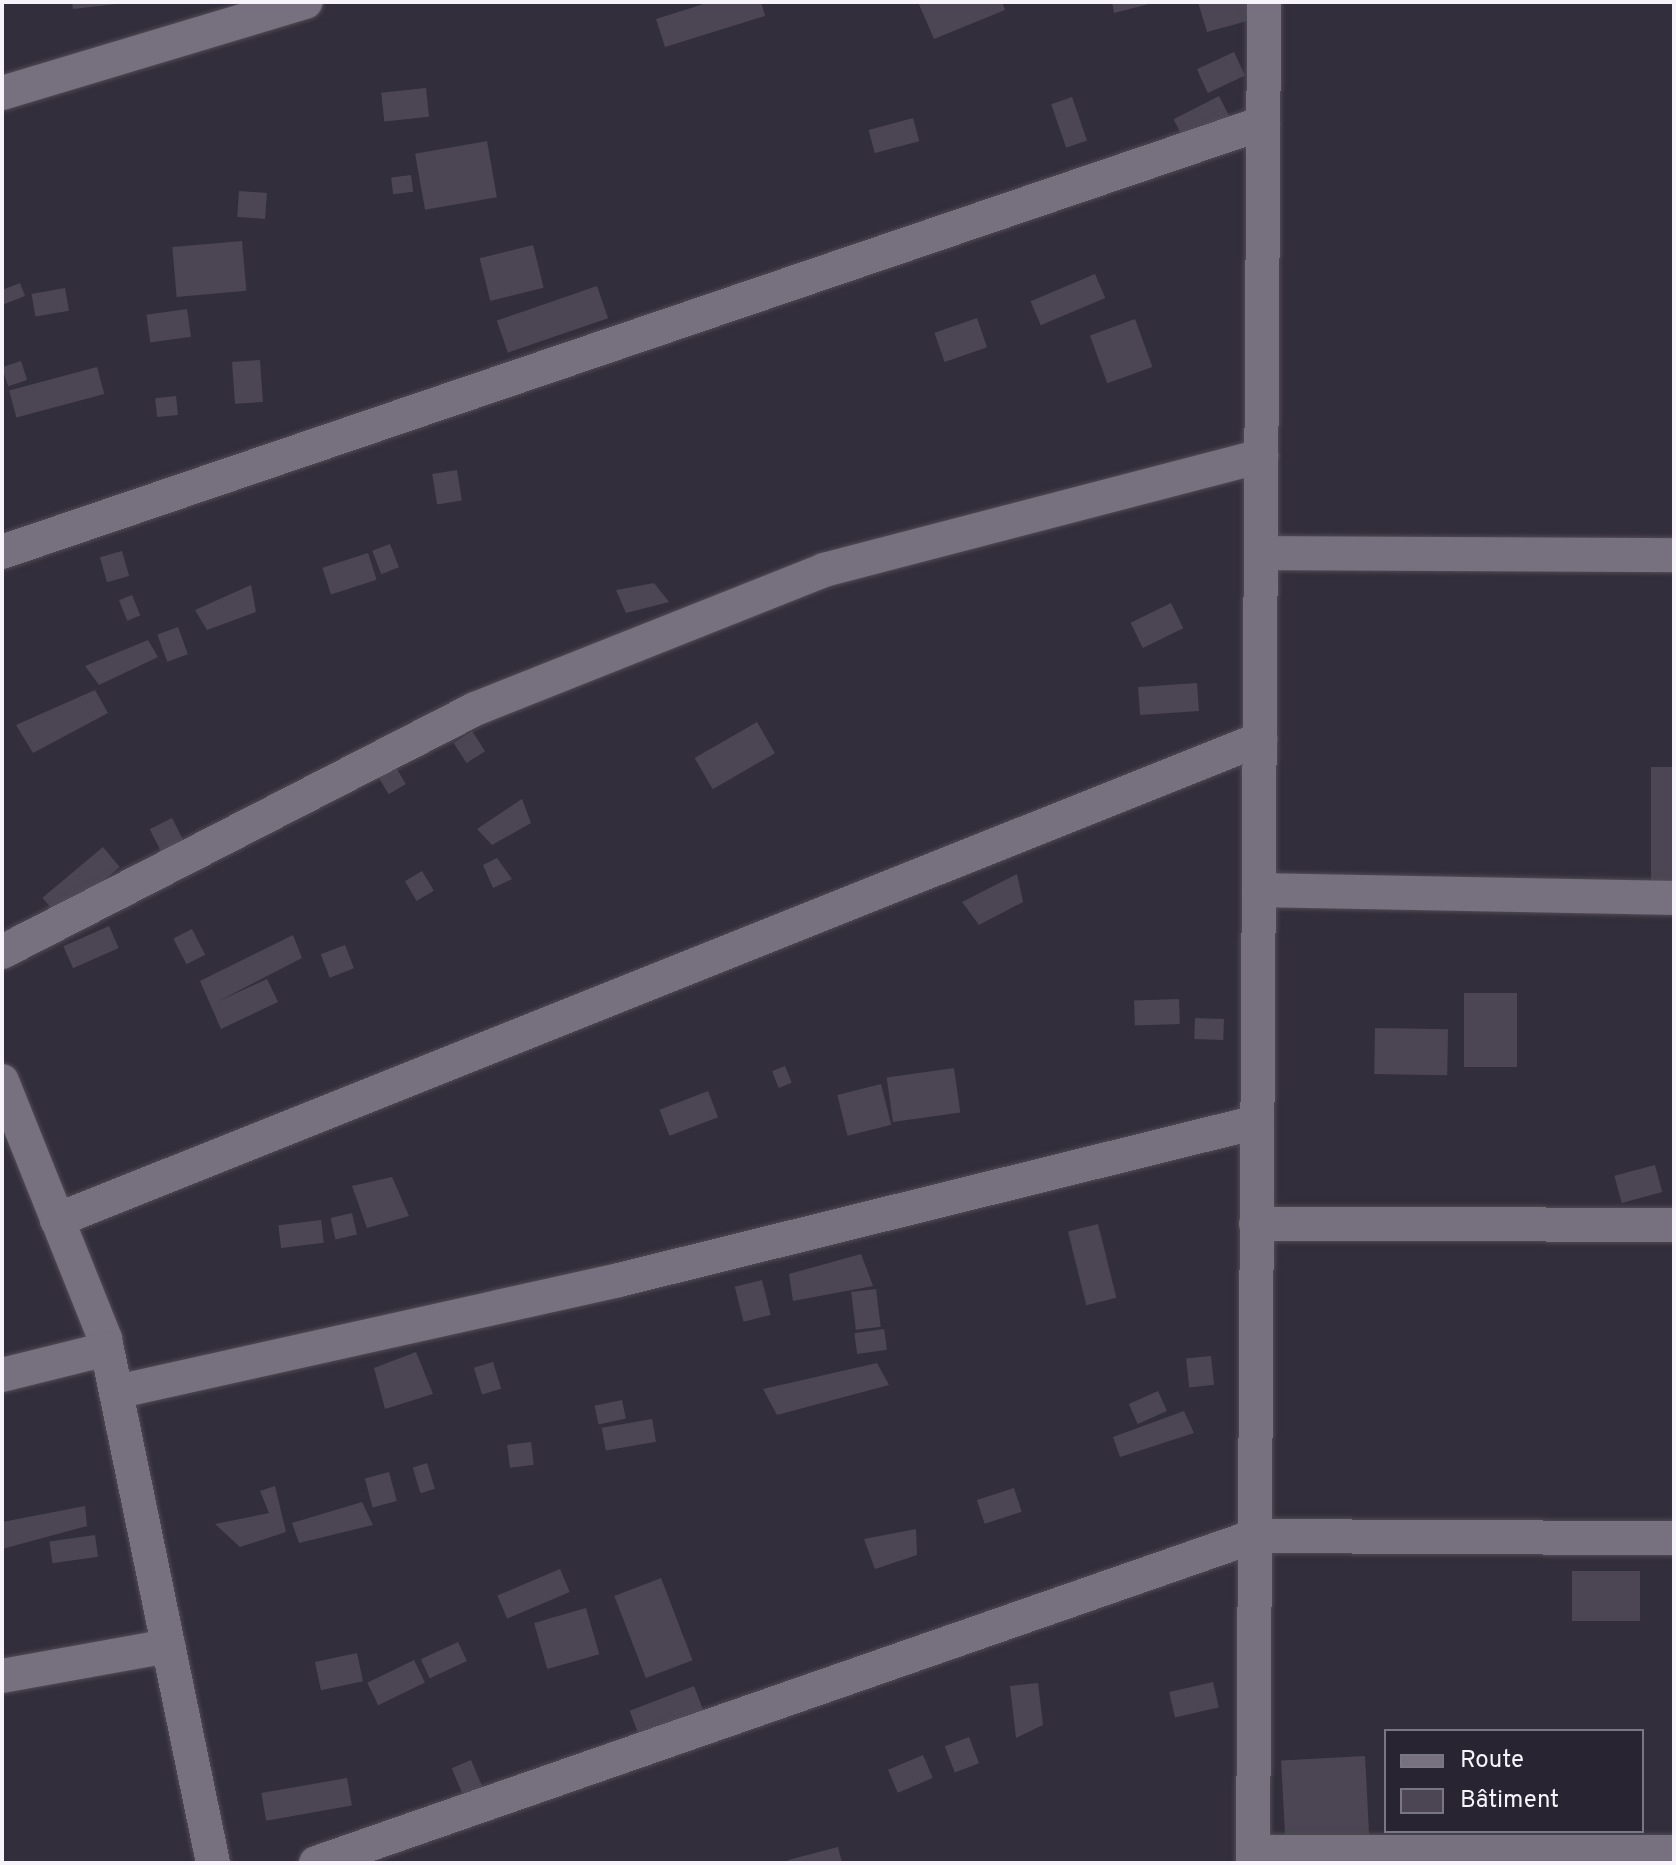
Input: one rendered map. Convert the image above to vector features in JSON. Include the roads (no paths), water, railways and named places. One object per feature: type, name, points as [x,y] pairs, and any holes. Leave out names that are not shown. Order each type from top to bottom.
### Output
[{"type":"street","points":[[2,93],[306,2]]},
{"type":"street","points":[[1264,2],[1253,1857],[1674,1852]]},
{"type":"street","points":[[2,552],[1263,123]]},
{"type":"street","points":[[2,952],[475,709],[824,570],[1261,456]]},
{"type":"street","points":[[1261,553],[1674,555]]},
{"type":"street","points":[[57,1220],[1260,739]]},
{"type":"street","points":[[1259,890],[1674,898]]},
{"type":"street","points":[[2,1081],[107,1349],[213,1863]]},
{"type":"street","points":[[116,1392],[634,1276],[1257,1122]]},
{"type":"street","points":[[1256,1224],[1674,1225]]},
{"type":"street","points":[[2,1375],[107,1349]]},
{"type":"street","points":[[316,1863],[1255,1536],[1674,1538]]},
{"type":"street","points":[[2,1676],[168,1646]]}]
